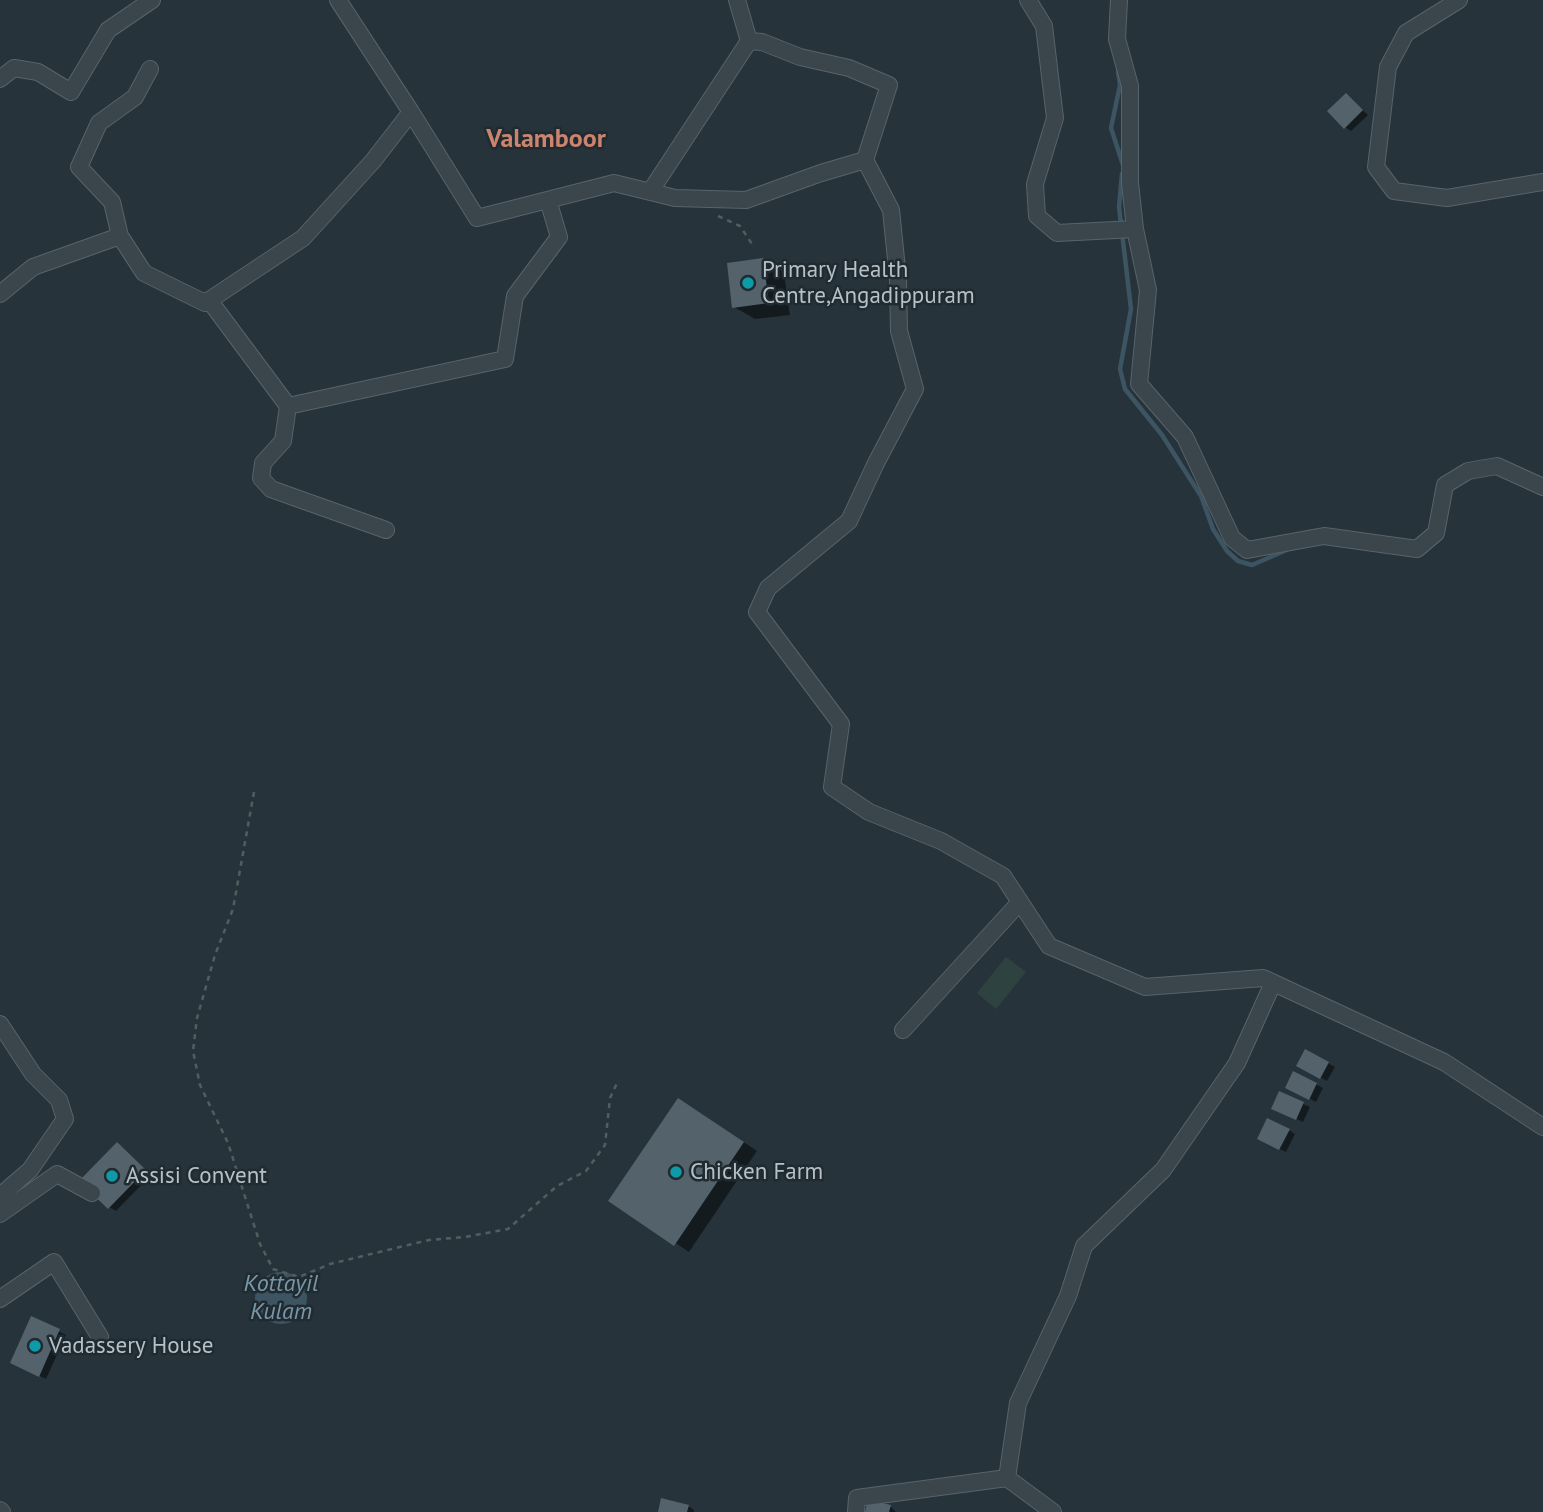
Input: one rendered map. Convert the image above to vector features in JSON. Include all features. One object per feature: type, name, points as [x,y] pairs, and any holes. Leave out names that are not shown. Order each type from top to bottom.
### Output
[{"type":"street","points":[[0,79],[14,68],[38,72],[71,92],[108,30],[152,0]]},
{"type":"street","points":[[338,0],[477,218],[614,183],[675,198],[746,200],[864,160]]},
{"type":"street","points":[[650,192],[749,41],[737,0]]},
{"type":"street","points":[[1028,0],[1044,26],[1055,118],[1035,184],[1037,216],[1057,233],[1135,229]]},
{"type":"street","points":[[1119,0],[1117,38],[1130,86],[1130,183],[1135,229],[1147,290],[1139,384],[1185,438],[1233,538],[1247,550],[1324,536],[1416,550],[1436,533],[1445,485],[1468,471],[1497,466],[1543,487]]},
{"type":"street","points":[[1459,0],[1406,33],[1388,67],[1376,167],[1394,191],[1447,198],[1543,181]]},
{"type":"street","points":[[749,41],[762,42],[800,57],[849,68],[889,85],[864,160],[891,210],[898,279],[899,331],[915,389],[849,521],[768,588],[757,612],[841,724],[832,787],[869,813],[942,841],[1003,876],[1049,946],[1145,988],[1263,978],[1444,1062],[1543,1128]]},
{"type":"street","points":[[150,69],[135,97],[99,123],[79,167],[112,202],[120,236],[144,273],[205,303],[303,238],[373,160],[411,112]]},
{"type":"street","points":[[288,406],[505,359],[515,296],[559,237],[548,200]]},
{"type":"street","points":[[0,295],[33,267],[120,236]]},
{"type":"street","points":[[209,300],[288,406],[283,441],[263,463],[261,478],[271,489],[386,530]]},
{"type":"street","points":[[903,1030],[1020,902]]},
{"type":"street","points":[[1007,1478],[1018,1403],[1068,1296],[1084,1246],[1163,1170],[1237,1063],[1273,983]]},
{"type":"street","points":[[0,1024],[33,1074],[59,1100],[65,1119],[30,1170],[0,1196]]},
{"type":"street","points":[[0,1214],[57,1174],[92,1193]]},
{"type":"street","points":[[0,1299],[54,1262],[100,1337]]},
{"type":"street","points":[[856,1512],[857,1498],[1007,1478],[1053,1512]]},
{"type":"path","points":[[716,215],[740,226],[752,244]]},
{"type":"path","points":[[254,792],[233,909],[197,1018],[193,1051],[200,1085],[228,1143],[260,1244],[272,1269],[299,1277],[330,1264],[429,1240],[508,1229],[557,1186],[586,1171],[605,1145],[610,1098],[618,1081]]},
{"type":"green space","points":[[1006,957],[1026,972],[996,1009],[977,993]]},
{"type":"water","name":"Kottayil Kulam","points":[[281,1272],[291,1274],[299,1280],[305,1288],[305,1308],[299,1316],[291,1322],[281,1324],[271,1322],[263,1316],[257,1308],[255,1298],[257,1288],[263,1280],[271,1274]]},
{"type":"building","points":[[1346,93],[1363,110],[1344,129],[1327,111]]},
{"type":"building","name":"Primary Health Centre,Angadippuram","points":[[763,258],[769,303],[732,308],[727,263]]},
{"type":"building","points":[[1305,1049],[1329,1062],[1320,1079],[1296,1066]]},
{"type":"building","points":[[1293,1071],[1317,1083],[1309,1100],[1285,1088]]},
{"type":"building","points":[[1279,1091],[1304,1102],[1296,1120],[1271,1109]]},
{"type":"building","name":"Chicken Farm","points":[[678,1098],[744,1142],[674,1246],[608,1201]]},
{"type":"building","points":[[1267,1118],[1290,1129],[1279,1150],[1257,1139]]},
{"type":"building","name":"Assisi Convent","points":[[117,1142],[146,1170],[108,1209],[79,1181]]},
{"type":"building","name":"Vadassery House","points":[[31,1316],[60,1329],[39,1377],[10,1363]]},
{"type":"building","points":[[661,1498],[689,1505],[687,1512],[658,1512]]},
{"type":"building","points":[[868,1500],[891,1505],[889,1512],[865,1512]]},
{"type":"waterway","points":[[1118,72],[1120,85],[1111,128],[1123,165]]},
{"type":"waterway","points":[[1122,174],[1119,207],[1131,309],[1120,369],[1125,389],[1162,435],[1201,496],[1213,529],[1227,551],[1238,561],[1252,565],[1289,549]]},
{"type":"place","name":"Primary Health Centre,Angadippuram","points":[[748,283]]},
{"type":"place","name":"Chicken Farm","points":[[676,1172]]},
{"type":"place","name":"Assisi Convent","points":[[112,1176]]},
{"type":"place","name":"Vadassery House","points":[[35,1346]]},
{"type":"district","name":"Valamboor","points":[[546,140]]}]
